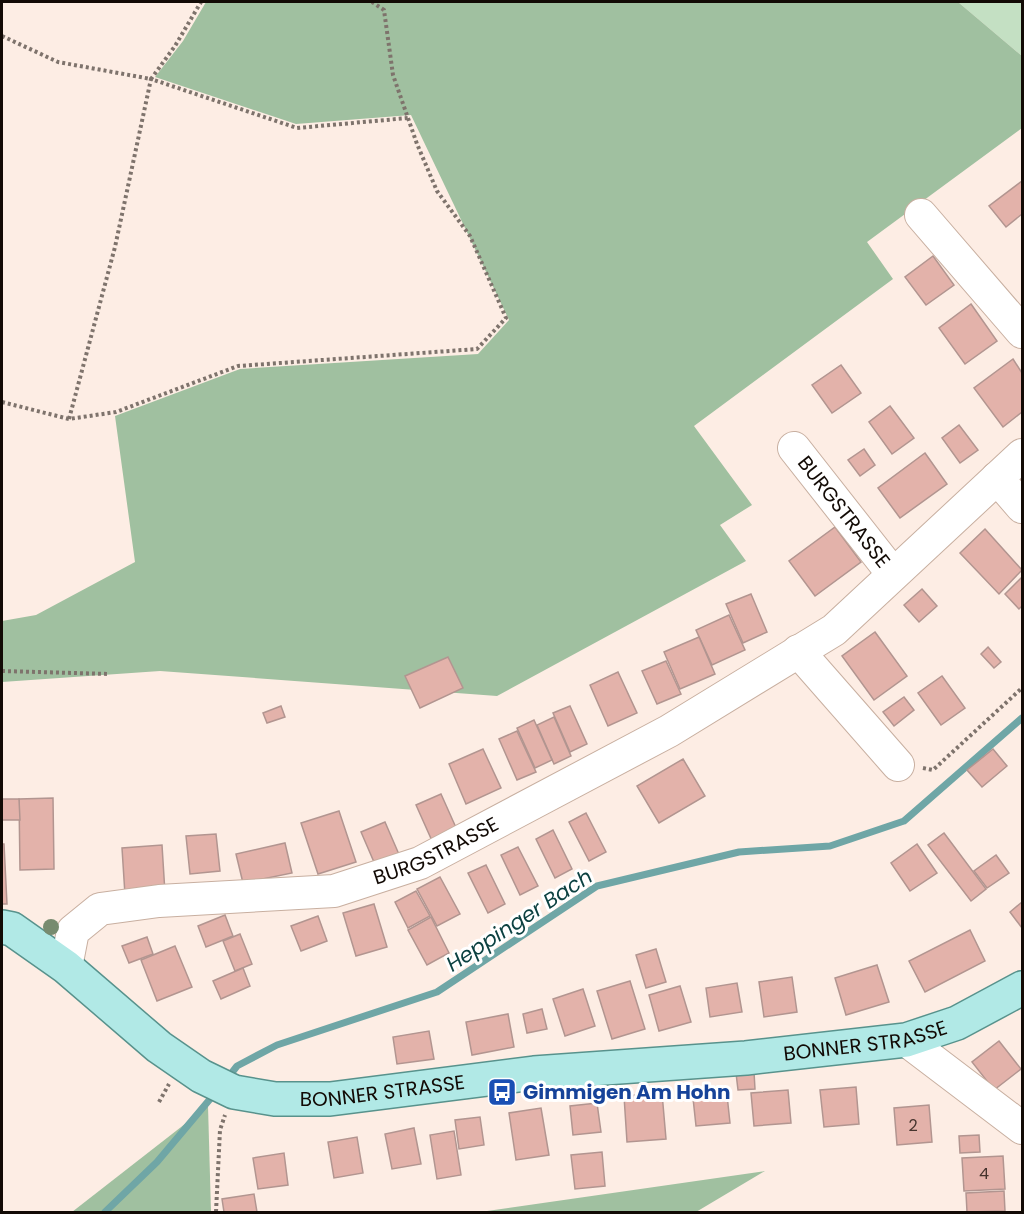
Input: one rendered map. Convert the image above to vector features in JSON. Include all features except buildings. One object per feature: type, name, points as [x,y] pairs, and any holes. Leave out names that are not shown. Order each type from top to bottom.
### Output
[{"type":"main road","name":"BONNER STRASSE","points":[[2,927],[12,929],[66,967],[159,1047],[222,1086],[275,1099],[330,1099],[534,1072],[746,1058],[906,1040],[957,1023],[1023,988]]},
{"type":"street","points":[[921,215],[1023,332]]},
{"type":"street","name":"BURGSTRASSE","points":[[794,448],[893,574]]},
{"type":"street","name":"BURGSTRASSE","points":[[66,967],[73,931],[100,909],[159,901],[334,891],[420,863],[669,731],[834,630],[1023,455]]},
{"type":"street","points":[[997,478],[1023,507]]},
{"type":"street","points":[[798,651],[898,765]]},
{"type":"street","points":[[906,1040],[1023,1128]]},
{"type":"path","points":[[69,419],[115,247],[151,79],[175,46],[201,2]]},
{"type":"path","points":[[2,402],[69,419],[116,412],[238,366],[477,350],[506,318],[470,236],[437,191],[393,75],[384,10],[372,2]]},
{"type":"path","points":[[2,36],[58,62],[151,79],[297,128],[408,118]]},
{"type":"path","points":[[2,670],[109,674]]},
{"type":"path","points":[[898,765],[933,770],[1023,688]]},
{"type":"path","points":[[216,1212],[222,1086]]},
{"type":"green space","points":[[206,2],[958,2],[1022,56],[1022,128],[867,242],[893,279],[694,426],[752,505],[720,525],[746,561],[497,696],[160,671],[2,682],[2,621],[36,615],[135,562],[115,416],[240,369],[478,354],[509,320],[411,115],[296,124],[155,77],[183,41]]},
{"type":"green space","points":[[958,2],[1022,2],[1022,56]]},
{"type":"green space","points":[[208,1106],[211,1212],[72,1212]]},
{"type":"green space","points":[[765,1171],[696,1212],[480,1212]]},
{"type":"waterway","name":"Heppinger Bach","points":[[227,1079],[237,1066],[277,1045],[437,992],[597,886],[739,852],[830,846],[904,821],[1022,718]]},
{"type":"waterway","name":"Heppinger Bach","points":[[105,1212],[157,1162],[216,1092]]},
{"type":"place","name":"Gimmigen Am Hohn","points":[[502,1092]]}]
